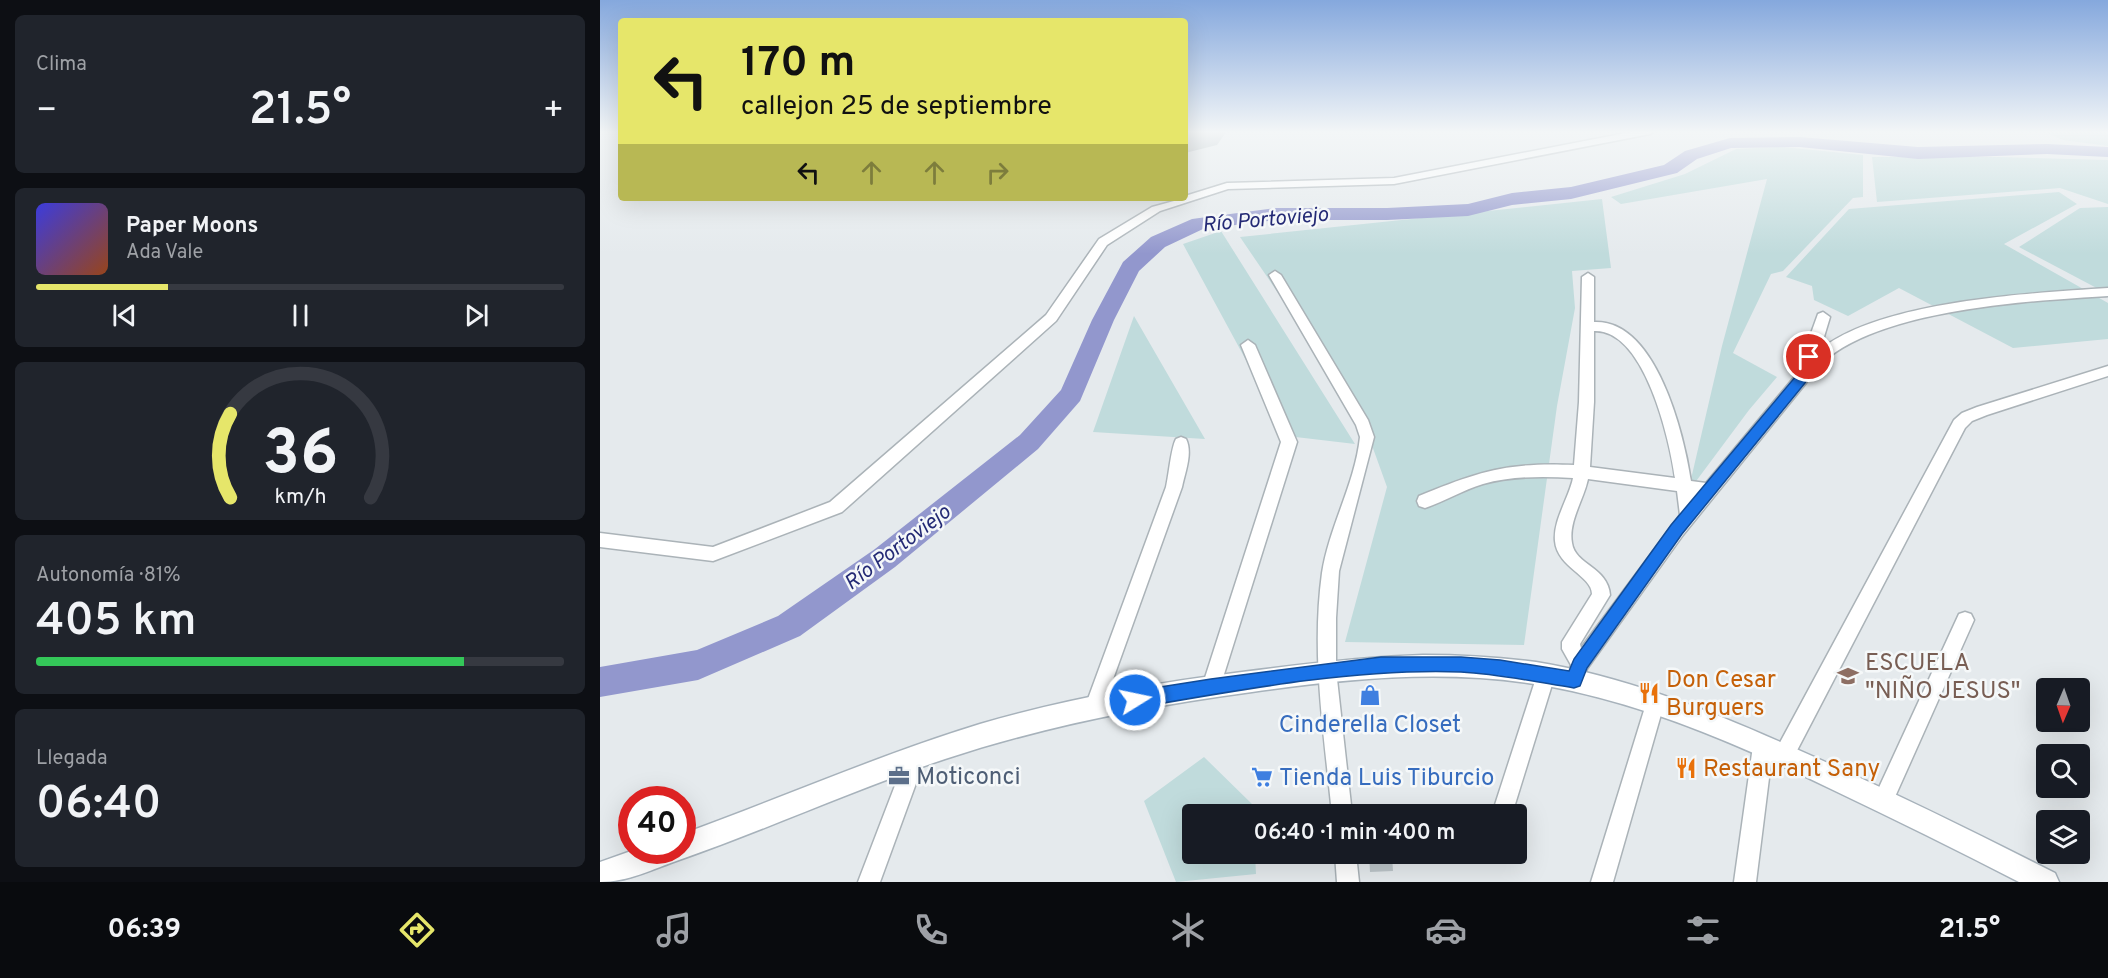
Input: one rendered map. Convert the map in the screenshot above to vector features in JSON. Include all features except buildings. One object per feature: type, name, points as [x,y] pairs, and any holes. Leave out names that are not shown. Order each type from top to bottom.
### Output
[{"type":"street","points":[[1188,199],[1227,186],[1394,181],[1438,172]]},
{"type":"street","points":[[600,540],[713,554],[836,507],[1051,318],[1103,242],[1156,209],[1181,201]]},
{"type":"street","points":[[1275,275],[1363,424],[1367,437],[1331,571],[1327,618],[1327,670],[1341,804]]},
{"type":"street","points":[[1577,672],[1571,642],[1601,596],[1602,590],[1600,583],[1573,562],[1563,543],[1579,485],[1584,443],[1588,277]]},
{"type":"street","points":[[1577,672],[1688,515],[1807,369],[1832,348],[1844,340],[1883,325],[1914,317],[2001,302],[2108,292]]},
{"type":"street","points":[[1807,369],[1823,317]]},
{"type":"street","points":[[1587,328],[1596,325],[1611,327],[1628,340],[1650,367],[1677,436],[1688,515]]},
{"type":"street","points":[[1211,687],[1289,442],[1248,345]]},
{"type":"street","points":[[1745,882],[1774,751],[1937,470],[1959,424],[1982,411],[2108,371]]},
{"type":"street","points":[[1094,707],[1174,487],[1180,462],[1181,443]]},
{"type":"street","points":[[1425,501],[1461,485],[1498,474],[1581,470],[1709,490]]},
{"type":"street","points":[[1883,801],[1965,620]]},
{"type":"street","points":[[696,842],[915,756],[1024,723],[1094,707],[1211,687],[1327,670],[1424,663],[1500,668],[1546,675],[1577,672],[1774,751],[1883,801],[2046,882]]},
{"type":"street","points":[[1505,804],[1546,675]]},
{"type":"street","points":[[1602,882],[1655,704]]},
{"type":"street","points":[[869,882],[915,756]]},
{"type":"street","points":[[600,875],[632,864]]},
{"type":"street","points":[[1347,864],[1348,882]]},
{"type":"shaded area","points":[[1689,172],[1863,172],[1863,197],[1853,198],[1783,271],[1771,274],[1733,353],[1777,377],[1749,410],[1688,492],[1722,346],[1767,179],[1621,204],[1611,197]]},
{"type":"shaded area","points":[[1874,172],[2108,172],[2108,204],[2060,188],[1877,202]]},
{"type":"shaded area","points":[[2059,192],[2077,204],[2004,244],[2108,303],[2108,339],[2013,348],[1899,288],[1848,316],[1814,300],[1812,286],[1786,277],[1849,209]]},
{"type":"shaded area","points":[[1602,199],[1611,268],[1572,271],[1575,308],[1557,406],[1524,645],[1345,642],[1387,487],[1361,415],[1240,237]]},
{"type":"shaded area","points":[[2108,207],[2108,294],[2019,247],[2080,208]]},
{"type":"shaded area","points":[[1221,231],[1355,444],[1287,436],[1183,244]]},
{"type":"shaded area","points":[[1134,316],[1205,439],[1093,432]]},
{"type":"shaded area","points":[[1204,757],[1252,804],[1182,804],[1182,864],[1256,864],[1256,874],[1176,882],[1144,801]]},
{"type":"waterway","name":"Río Portoviejo","points":[[600,682],[698,665],[789,626],[885,558],[1029,442],[1071,395],[1103,320],[1130,267],[1158,242],[1199,223],[1275,214],[1387,214],[1468,210],[1512,199],[1571,193],[1657,172]]},
{"type":"place","name":"ESCUELA \"NIÑO JESUS\"","points":[[1848,676]]},
{"type":"place","name":"Don Cesar Burguers","points":[[1649,693]]},
{"type":"place","name":"Cinderella Closet","points":[[1370,695]]},
{"type":"place","name":"Restaurant Sany","points":[[1686,768]]},
{"type":"place","name":"Moticonci","points":[[899,776]]},
{"type":"place","name":"Tienda Luis Tiburcio","points":[[1262,777]]},
{"type":"route","points":[[1135,700],[1327,670],[1381,664],[1461,664],[1574,680],[1580,664],[1677,530],[1801,379],[1807,369],[1809,357]]}]
